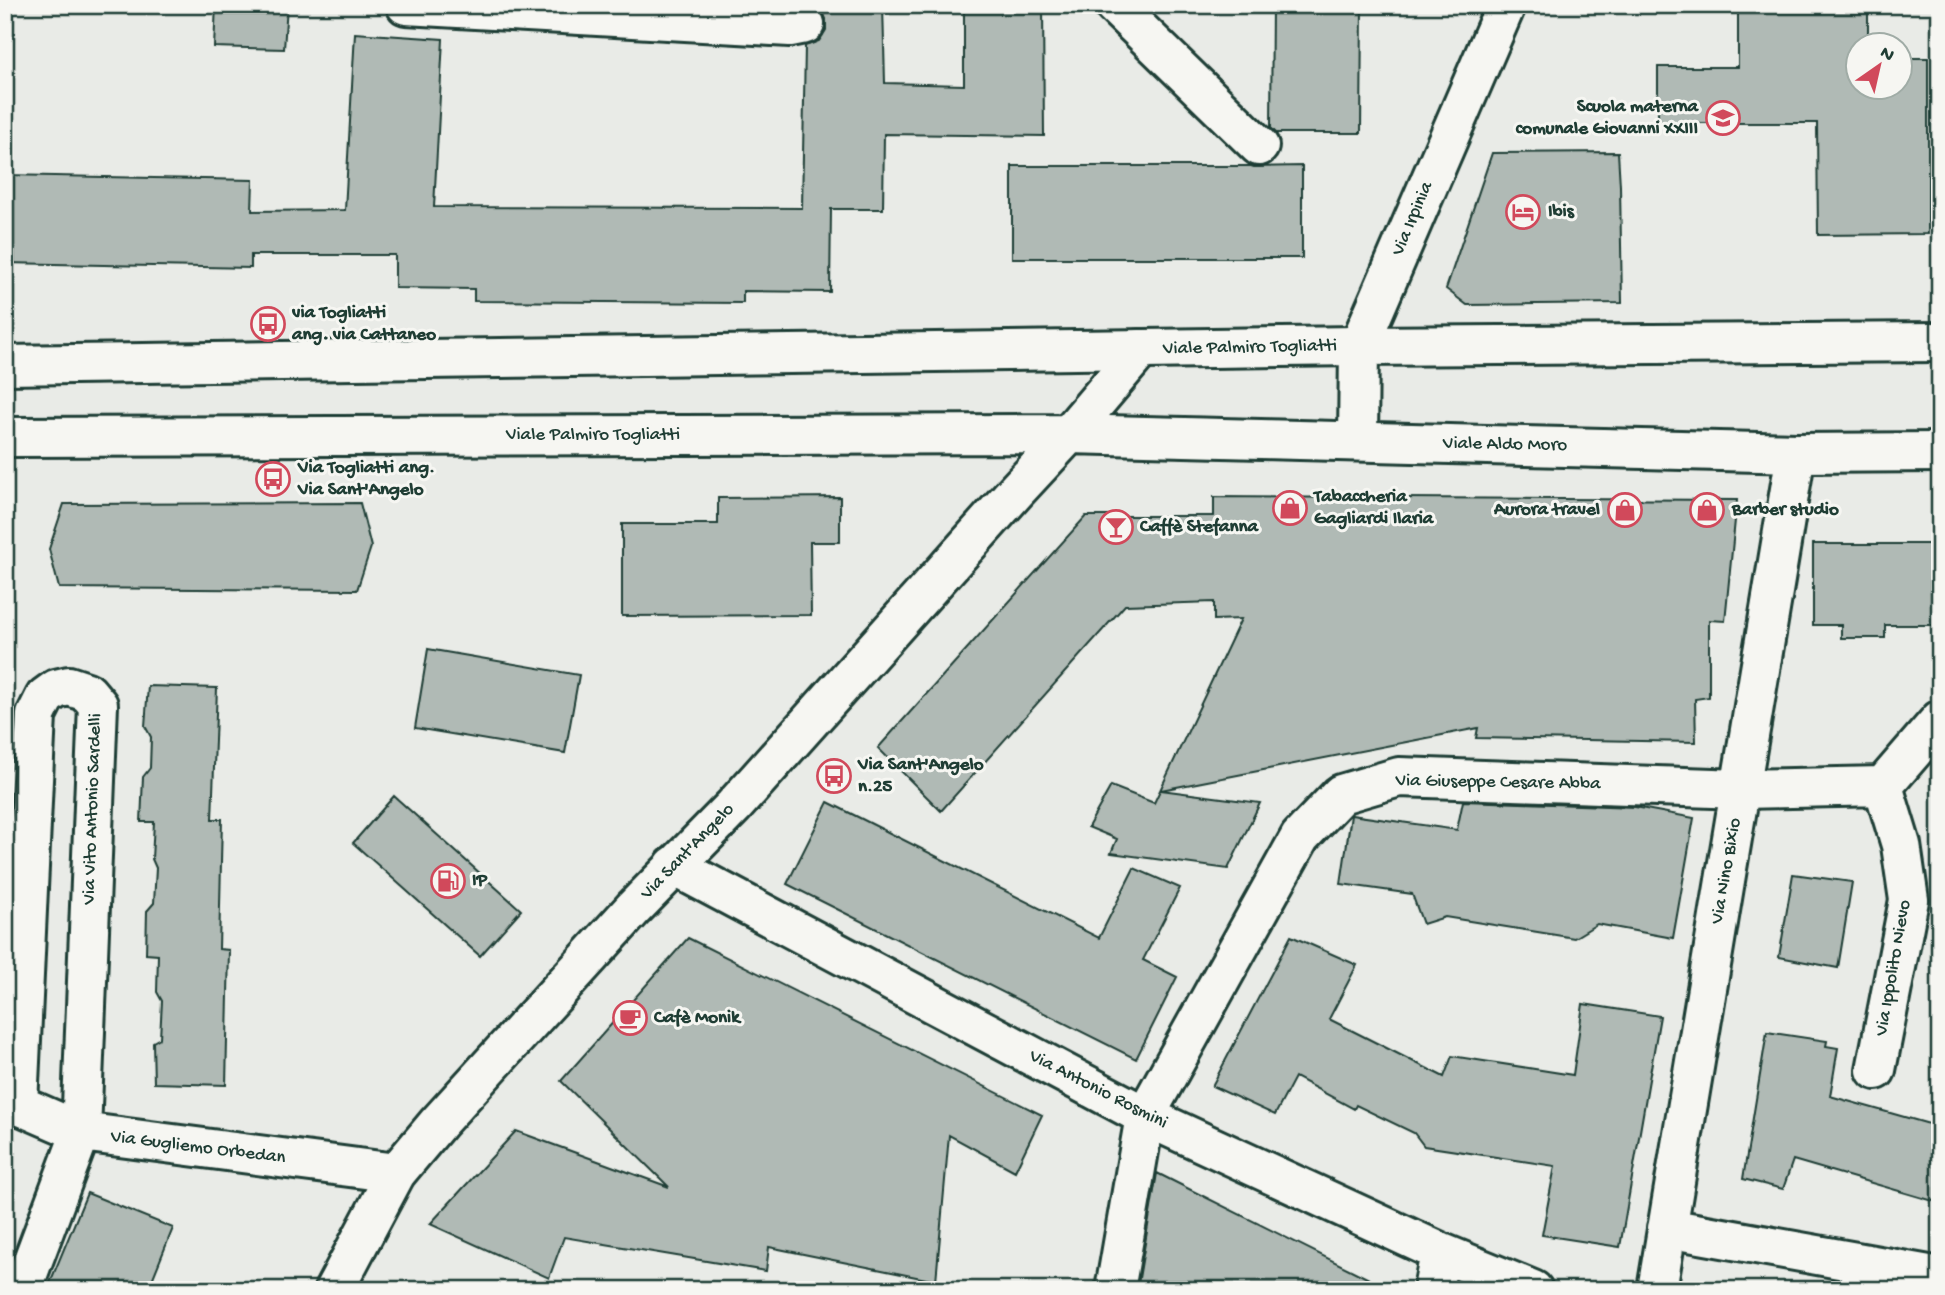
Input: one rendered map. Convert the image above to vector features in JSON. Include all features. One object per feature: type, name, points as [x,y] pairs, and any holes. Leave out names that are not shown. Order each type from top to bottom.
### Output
[{"type":"street","points":[[406,5],[790,27],[805,24]]},
{"type":"street","points":[[1114,5],[1259,146]]},
{"type":"street","name":"Via Irpinia","points":[[1358,441],[1359,346],[1506,5]]},
{"type":"street","points":[[1359,346],[1940,342]]},
{"type":"street","name":"Viale Palmiro Togliatti","points":[[5,365],[1359,346]]},
{"type":"street","name":"Viale Palmiro Togliatti","points":[[5,438],[1069,434],[1141,349]]},
{"type":"street","name":"Viale Aldo Moro","points":[[1069,434],[1796,453],[1940,452]]},
{"type":"street","name":"Via Sant'Angelo","points":[[334,1290],[397,1174],[473,1082],[674,866],[734,806],[1069,434]]},
{"type":"street","name":"Via Nino Bixio","points":[[1657,1290],[1796,453]]},
{"type":"street","name":"Via Vito Antonio Sardelli","points":[[11,1102],[36,715],[45,697],[56,689],[69,687],[87,692],[98,705],[81,1132]]},
{"type":"street","points":[[1741,789],[1883,786],[1940,720]]},
{"type":"street","name":"Via Giuseppe Cesare Abba","points":[[1115,1290],[1144,1116],[1300,837],[1341,794],[1399,777],[1741,789]]},
{"type":"street","name":"Via Ippolito Nievo","points":[[1876,1070],[1909,900],[1900,845],[1883,786]]},
{"type":"street","name":"Via Antonio Rosmini","points":[[674,866],[1144,1116],[1440,1252],[1534,1290]]},
{"type":"street","name":"Via Gugliemo Orbedan","points":[[11,1102],[81,1132],[397,1174]]},
{"type":"street","points":[[22,1290],[81,1132]]},
{"type":"street","points":[[1667,1228],[1940,1277]]},
{"type":"street","points":[[1433,1290],[1440,1252]]},
{"type":"building","points":[[216,5],[287,5],[284,49],[214,47]]},
{"type":"building","points":[[815,5],[883,5],[885,83],[964,85],[964,5],[1043,5],[1044,136],[884,134],[883,209],[831,209],[830,292],[743,291],[743,303],[474,301],[474,289],[395,288],[395,255],[251,255],[251,268],[5,263],[5,175],[253,180],[252,211],[345,210],[355,33],[443,39],[434,207],[802,208],[805,46],[819,41],[826,30],[826,19],[822,10]]},
{"type":"building","points":[[1272,5],[1362,5],[1361,133],[1276,133],[1271,128]]},
{"type":"building","name":"Scuola materna comunale Giovanni XXIII","points":[[1738,5],[1868,5],[1868,32],[1843,32],[1843,102],[1913,102],[1913,58],[1928,58],[1928,234],[1818,235],[1817,123],[1658,123],[1658,67],[1738,67]]},
{"type":"building","name":"Ibis","points":[[1618,152],[1622,303],[1467,305],[1446,289],[1492,153]]},
{"type":"building","points":[[1012,166],[1302,166],[1302,258],[1012,258]]},
{"type":"building","points":[[840,497],[840,542],[810,542],[811,615],[622,616],[622,524],[718,524],[718,498]]},
{"type":"building","points":[[1214,497],[1737,500],[1725,621],[1709,620],[1709,697],[1695,699],[1696,742],[1476,738],[1478,728],[1161,790],[1260,803],[1228,869],[1111,853],[1117,839],[1088,827],[1111,786],[1154,803],[1241,619],[1214,620],[1214,602],[1125,605],[941,811],[878,748],[1086,516],[1214,516]]},
{"type":"building","points":[[360,503],[371,547],[357,590],[59,588],[49,549],[64,504]]},
{"type":"building","points":[[1813,544],[1940,544],[1940,618],[1937,618],[1937,625],[1885,625],[1885,638],[1841,638],[1841,625],[1813,625]]},
{"type":"building","points":[[428,649],[579,675],[565,753],[415,728]]},
{"type":"building","points":[[148,686],[217,688],[212,819],[222,819],[219,949],[229,950],[226,1085],[154,1083],[153,1042],[160,1038],[162,1001],[157,992],[158,955],[146,954],[147,911],[154,903],[156,868],[152,859],[154,822],[141,822],[143,777],[150,768],[151,737],[145,726]]},
{"type":"building","points":[[394,796],[521,910],[480,956],[353,843]]},
{"type":"building","points":[[1463,801],[1635,807],[1694,818],[1673,938],[1597,924],[1574,938],[1445,917],[1423,924],[1412,894],[1341,884],[1351,815],[1457,830]]},
{"type":"building","points":[[828,802],[1099,938],[1134,868],[1180,888],[1143,960],[1177,977],[1136,1059],[787,884]]},
{"type":"building","points":[[1793,874],[1852,882],[1838,968],[1779,957]]},
{"type":"building","points":[[1291,936],[1357,965],[1329,1019],[1444,1077],[1452,1056],[1573,1075],[1583,1004],[1660,1016],[1620,1247],[1542,1235],[1555,1166],[1424,1146],[1414,1133],[1356,1105],[1354,1109],[1295,1077],[1275,1115],[1212,1086]]},
{"type":"building","points":[[688,938],[1042,1115],[1015,1171],[949,1135],[936,1281],[769,1247],[766,1271],[564,1237],[549,1278],[430,1224],[516,1131],[669,1187],[561,1081]]},
{"type":"building","points":[[1767,1032],[1827,1041],[1826,1046],[1838,1048],[1830,1096],[1940,1127],[1940,1203],[1793,1160],[1783,1189],[1743,1179]]},
{"type":"building","points":[[1157,1173],[1391,1290],[1137,1290]]},
{"type":"building","points":[[87,1193],[173,1228],[148,1290],[47,1290]]},
{"type":"place","name":"Scuola materna comunale Giovanni XXIII","points":[[1723,118]]},
{"type":"place","name":"Ibis","points":[[1523,212]]},
{"type":"place","name":"via Togliatti ang. via Cattaneo","points":[[268,324]]},
{"type":"place","name":"Via Togliatti ang. Via Sant'Angelo","points":[[273,479]]},
{"type":"place","name":"Tabaccheria Gagliardi Ilaria","points":[[1290,508]]},
{"type":"place","name":"Aurora travel","points":[[1625,510]]},
{"type":"place","name":"Barber studio","points":[[1707,510]]},
{"type":"place","name":"Caffè Stefanna","points":[[1116,527]]},
{"type":"place","name":"Via Sant'Angelo n.25","points":[[834,776]]},
{"type":"place","name":"IP","points":[[448,881]]},
{"type":"place","name":"Cafè Monik","points":[[630,1018]]}]
